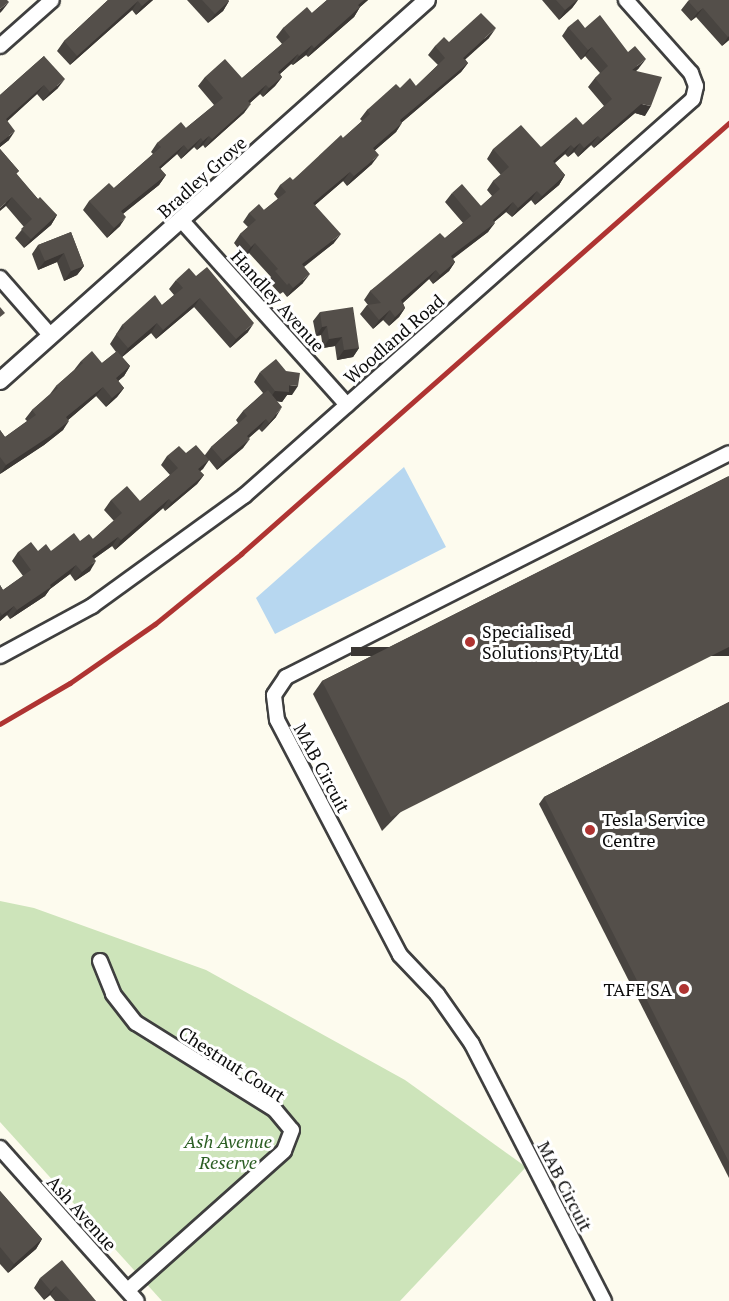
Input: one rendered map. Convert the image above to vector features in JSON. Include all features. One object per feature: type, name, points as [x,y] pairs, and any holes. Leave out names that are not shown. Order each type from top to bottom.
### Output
[{"type":"street","points":[[0,46],[52,0]]},
{"type":"street","name":"Bradley Grove","points":[[0,381],[427,0]]},
{"type":"street","name":"Woodland Road","points":[[0,656],[101,600],[244,496],[693,99],[696,86],[691,73],[626,0]]},
{"type":"street","name":"Handley Avenue","points":[[182,221],[347,405]]},
{"type":"street","points":[[0,278],[51,336]]},
{"type":"street","name":"MAB Circuit","points":[[604,1301],[472,1044],[437,994],[400,955],[277,720],[274,695],[286,677],[729,453]]},
{"type":"street","name":"Chestnut Court","points":[[100,961],[113,994],[136,1023],[275,1110],[292,1130],[284,1151],[132,1296]]},
{"type":"street","name":"Ash Avenue","points":[[0,1148],[132,1296]]},
{"type":"green space","name":"Ash Avenue Reserve","points":[[0,901],[34,908],[206,970],[405,1080],[526,1167],[400,1301],[162,1301],[0,1122]]},
{"type":"water","points":[[404,467],[446,547],[275,634],[256,598]]},
{"type":"building","points":[[0,0],[7,0],[9,2],[0,9]]},
{"type":"building","points":[[108,0],[149,0],[142,6],[138,1],[77,56],[64,41]]},
{"type":"building","points":[[202,0],[228,0],[229,1],[215,14]]},
{"type":"building","points":[[327,0],[364,0],[358,5],[360,7],[314,48],[312,45],[299,56],[298,54],[278,72],[282,77],[269,88],[266,85],[248,101],[251,104],[212,139],[209,136],[203,141],[201,138],[188,150],[184,145],[159,167],[166,175],[121,211],[126,217],[114,228],[89,201],[109,183],[114,188],[161,147],[157,143],[181,122],[186,128],[223,98],[205,77],[225,59],[242,78],[290,37],[283,28],[307,7],[312,13]]},
{"type":"building","points":[[556,0],[577,0],[565,10]]},
{"type":"building","points":[[689,0],[729,0],[729,36],[703,8],[698,12]]},
{"type":"building","points":[[481,13],[496,28],[463,58],[468,63],[400,120],[402,123],[373,148],[379,155],[354,176],[350,172],[313,203],[341,234],[302,264],[310,274],[293,288],[289,283],[287,285],[275,271],[278,269],[255,243],[251,247],[240,234],[256,220],[249,213],[259,204],[264,210],[286,192],[280,185],[290,177],[293,180],[341,135],[343,138],[370,114],[367,110],[396,84],[400,88],[410,78],[416,86],[445,58],[435,46],[444,37],[449,42]]},
{"type":"building","points":[[600,15],[628,52],[635,46],[646,59],[632,70],[662,77],[651,106],[641,104],[601,139],[598,136],[584,148],[580,143],[574,148],[571,145],[553,161],[565,175],[542,196],[537,191],[518,208],[513,202],[493,220],[495,223],[451,256],[455,262],[440,275],[436,270],[401,300],[405,308],[395,317],[390,310],[379,320],[367,305],[381,303],[370,291],[440,233],[445,238],[471,216],[452,193],[462,184],[481,206],[500,189],[493,181],[509,167],[493,149],[521,125],[541,147],[576,117],[583,125],[612,99],[595,78],[608,66],[592,47],[588,50],[568,27],[578,19],[585,28]]},
{"type":"building","points":[[44,56],[65,79],[50,92],[44,85],[6,119],[15,131],[0,143],[0,95]]},
{"type":"building","points":[[0,149],[19,171],[16,173],[38,199],[40,197],[57,215],[31,239],[21,229],[32,219],[12,197],[0,208]]},
{"type":"building","points":[[71,232],[84,266],[71,271],[64,253],[45,261],[38,245]]},
{"type":"building","points":[[207,267],[254,323],[236,339],[200,298],[163,330],[157,323],[128,348],[116,334],[124,328],[122,325],[155,295],[162,305],[183,288],[176,280],[189,268],[196,276]]},
{"type":"building","points":[[0,307],[5,313],[0,317]]},
{"type":"building","points":[[353,307],[359,348],[344,350],[342,337],[329,339],[327,326],[322,327],[320,312]]},
{"type":"building","points":[[92,351],[102,363],[117,351],[130,366],[116,378],[124,388],[112,398],[103,387],[66,417],[69,421],[6,465],[0,457],[0,430],[5,437],[36,415],[32,410],[58,388],[56,386],[83,363],[81,361]]},
{"type":"building","points":[[276,359],[286,371],[300,373],[298,386],[289,385],[289,392],[275,391],[260,372]]},
{"type":"building","points":[[268,390],[282,407],[269,423],[266,419],[247,436],[250,439],[223,461],[211,447],[247,416],[243,411]]},
{"type":"building","points":[[196,445],[209,460],[198,469],[204,475],[172,502],[169,499],[121,540],[118,537],[92,556],[96,561],[82,572],[76,565],[50,585],[51,587],[17,610],[14,606],[2,615],[0,585],[3,590],[31,570],[18,552],[31,542],[38,551],[46,544],[51,551],[74,533],[80,541],[89,534],[93,539],[122,513],[111,500],[127,486],[140,501],[178,468],[167,456],[179,446],[186,453]]},
{"type":"building","points":[[729,476],[729,647],[391,817],[322,681]]},
{"type":"building","name":"TAFE SA","points":[[729,702],[729,1162],[544,797]]},
{"type":"building","points":[[0,1191],[42,1239],[14,1264],[0,1247]]},
{"type":"building","points":[[62,1260],[96,1301],[70,1301],[56,1286],[51,1291],[40,1278]]},
{"type":"railway","points":[[0,724],[70,683],[155,624],[241,554],[729,123]]},
{"type":"place","name":"Specialised Solutions Pty Ltd","points":[[470,642]]},
{"type":"place","name":"Tesla Service Centre","points":[[590,830]]},
{"type":"place","name":"TAFE SA","points":[[684,989]]}]
